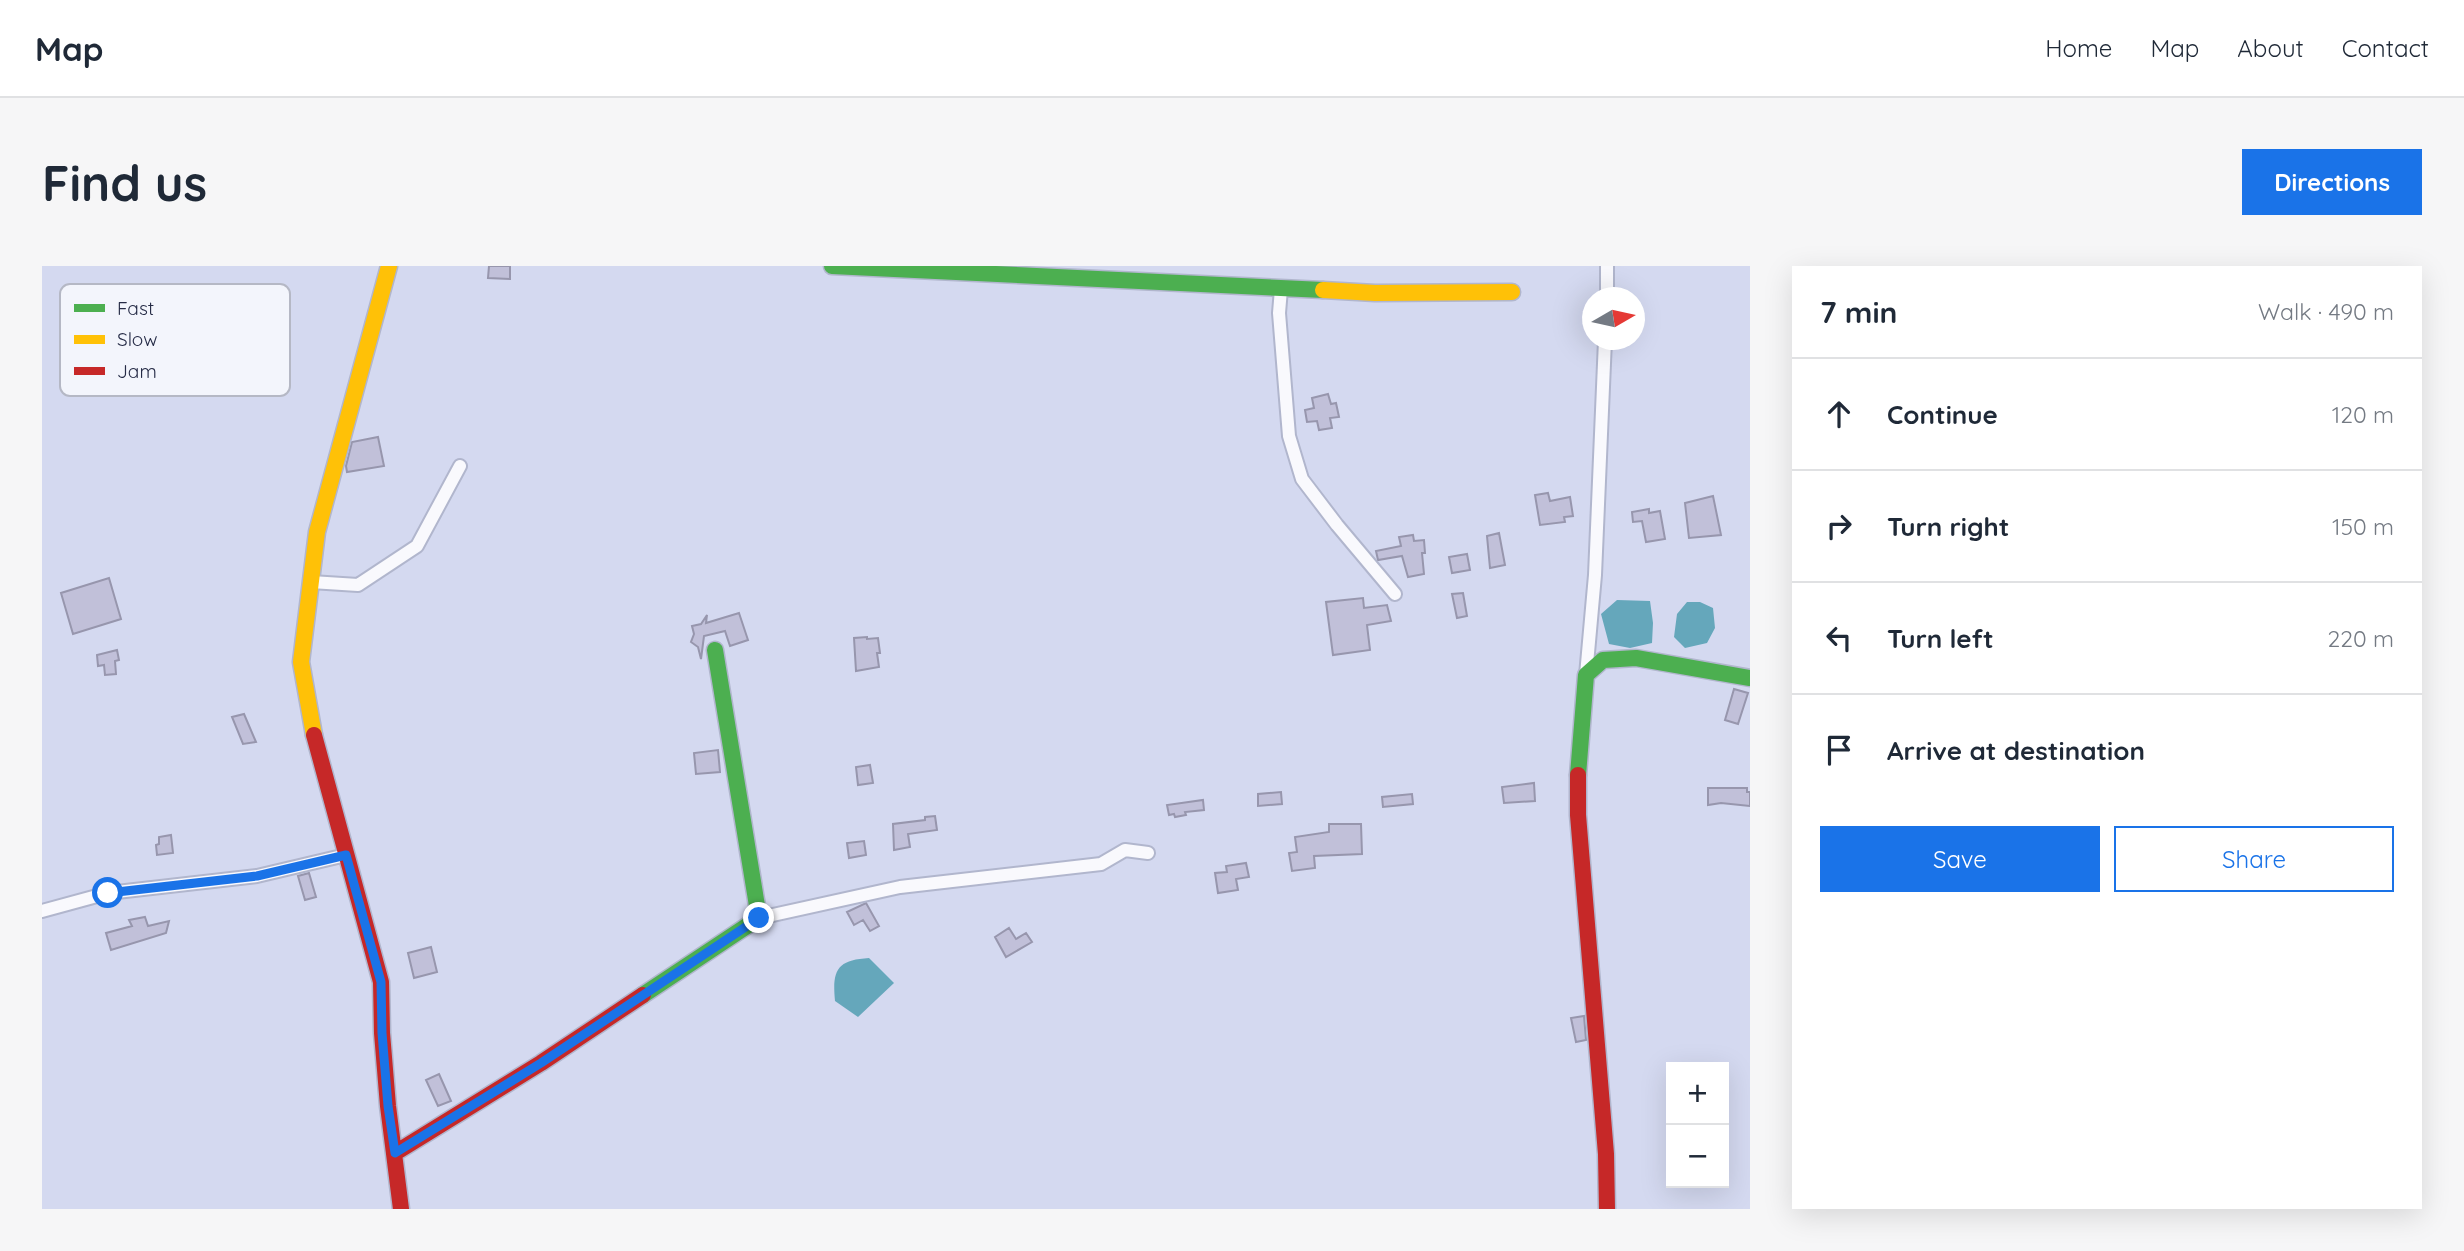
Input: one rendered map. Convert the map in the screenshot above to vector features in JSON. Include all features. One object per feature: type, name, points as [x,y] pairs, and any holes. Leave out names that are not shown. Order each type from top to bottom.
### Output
[{"type":"street","points":[[389,266],[317,531],[301,662],[315,740],[381,982],[386,1081],[401,1209]]},
{"type":"street","points":[[832,266],[1375,293],[1512,292]]},
{"type":"street","points":[[1607,266],[1607,287]]},
{"type":"street","points":[[1280,289],[1279,313],[1287,424],[1302,479],[1395,594]]},
{"type":"street","points":[[1605,350],[1595,575],[1578,777],[1578,815],[1606,1154],[1607,1209]]},
{"type":"street","points":[[311,582],[358,584],[417,546],[460,466]]},
{"type":"street","points":[[715,650],[759,918]]},
{"type":"street","points":[[1586,675],[1603,660],[1636,658],[1750,678]]},
{"type":"street","points":[[395,1153],[541,1063],[759,918],[900,887],[1101,864],[1125,850],[1148,853]]},
{"type":"street","points":[[42,911],[108,893],[257,876],[346,855]]},
{"type":"water","points":[[1617,600],[1650,601],[1652,643],[1630,648],[1609,644],[1601,614]]},
{"type":"water","points":[[1687,602],[1700,602],[1713,608],[1715,628],[1707,643],[1685,648],[1674,637],[1677,614]]},
{"type":"water","points":[[869,958],[894,983],[858,1017],[835,1001],[836,974],[843,964]]},
{"type":"building","points":[[489,266],[510,266],[510,279],[488,278]]},
{"type":"building","points":[[1328,394],[1331,404],[1336,403],[1339,417],[1330,418],[1332,428],[1319,430],[1317,421],[1307,422],[1305,410],[1314,408],[1312,398]]},
{"type":"building","points":[[378,437],[384,466],[347,472],[352,442]]},
{"type":"building","points":[[1548,493],[1550,501],[1570,497],[1573,516],[1564,517],[1565,522],[1540,525],[1535,495]]},
{"type":"building","points":[[1713,496],[1721,535],[1689,538],[1685,503]]},
{"type":"building","points":[[1649,509],[1649,513],[1660,511],[1665,539],[1646,542],[1642,521],[1633,522],[1632,512]]},
{"type":"building","points":[[1499,533],[1505,565],[1490,568],[1487,536]]},
{"type":"building","points":[[1413,535],[1414,541],[1424,540],[1424,574],[1408,577],[1402,556],[1378,560],[1376,551],[1401,546],[1399,537]]},
{"type":"building","points":[[1467,554],[1470,570],[1452,573],[1449,557]]},
{"type":"building","points":[[109,578],[121,619],[73,634],[61,593]]},
{"type":"building","points":[[1463,593],[1467,616],[1457,618],[1452,594]]},
{"type":"building","points":[[1363,598],[1364,608],[1387,605],[1391,621],[1367,625],[1370,650],[1333,655],[1326,602]]},
{"type":"building","points":[[739,613],[748,640],[730,646],[725,631],[704,636],[701,659],[698,647],[691,642],[694,634],[692,626],[701,624],[707,615],[706,623]]},
{"type":"building","points":[[854,638],[878,638],[879,667],[856,671]]},
{"type":"building","points":[[117,650],[119,660],[115,661],[116,674],[105,675],[104,665],[98,666],[97,655]]},
{"type":"building","points":[[1734,689],[1748,693],[1738,724],[1725,720]]},
{"type":"building","points":[[244,714],[256,742],[243,744],[232,717]]},
{"type":"building","points":[[718,750],[720,772],[696,774],[694,753]]},
{"type":"building","points":[[870,765],[873,783],[858,785],[856,767]]},
{"type":"building","points":[[1534,783],[1535,801],[1504,803],[1502,787]]},
{"type":"building","points":[[1708,788],[1747,788],[1747,792],[1750,792],[1750,806],[1721,803],[1708,805]]},
{"type":"building","points":[[1281,792],[1282,804],[1258,806],[1258,794]]},
{"type":"building","points":[[1412,794],[1413,804],[1383,807],[1382,797]]},
{"type":"building","points":[[1203,800],[1204,810],[1185,812],[1186,815],[1175,817],[1174,814],[1169,815],[1167,805]]},
{"type":"building","points":[[935,816],[937,830],[908,834],[910,847],[894,850],[893,824]]},
{"type":"building","points":[[1329,824],[1361,824],[1362,854],[1314,856],[1315,868],[1292,871],[1289,853],[1297,852],[1295,837],[1329,832]]},
{"type":"building","points":[[171,835],[173,853],[157,855],[159,837]]},
{"type":"building","points":[[864,841],[866,855],[849,858],[847,843]]},
{"type":"building","points":[[1246,863],[1249,877],[1236,879],[1238,890],[1218,893],[1215,873],[1227,872],[1226,866]]},
{"type":"building","points":[[309,873],[316,897],[305,900],[298,876]]},
{"type":"building","points":[[866,903],[879,926],[870,931],[863,920],[854,925],[847,912]]},
{"type":"building","points":[[145,917],[148,926],[169,921],[166,933],[111,950],[106,933],[132,926],[129,920]]},
{"type":"building","points":[[1009,928],[1016,939],[1026,933],[1032,942],[1006,957],[995,937]]},
{"type":"building","points":[[431,947],[437,972],[414,978],[408,953]]},
{"type":"building","points":[[1584,1016],[1586,1040],[1576,1042],[1571,1018]]},
{"type":"building","points":[[439,1074],[451,1101],[438,1106],[426,1080]]},
{"type":"traffic: fast","points":[[832,266],[1323,290]]},
{"type":"traffic: fast","points":[[643,995],[759,918],[715,650]]},
{"type":"traffic: fast","points":[[1578,775],[1586,675],[1603,660],[1636,658],[1750,678]]},
{"type":"traffic: slow","points":[[314,735],[301,662],[317,532],[389,266]]},
{"type":"traffic: slow","points":[[1323,290],[1375,293],[1512,292]]},
{"type":"traffic: jam","points":[[314,735],[381,982],[388,1106],[401,1209]]},
{"type":"traffic: jam","points":[[1578,775],[1578,815],[1606,1154],[1607,1209]]},
{"type":"traffic: jam","points":[[395,1153],[541,1063],[643,995]]},
{"type":"route","points":[[108,893],[257,876],[346,855],[381,982],[382,1033],[395,1153],[541,1063],[759,918]]}]
